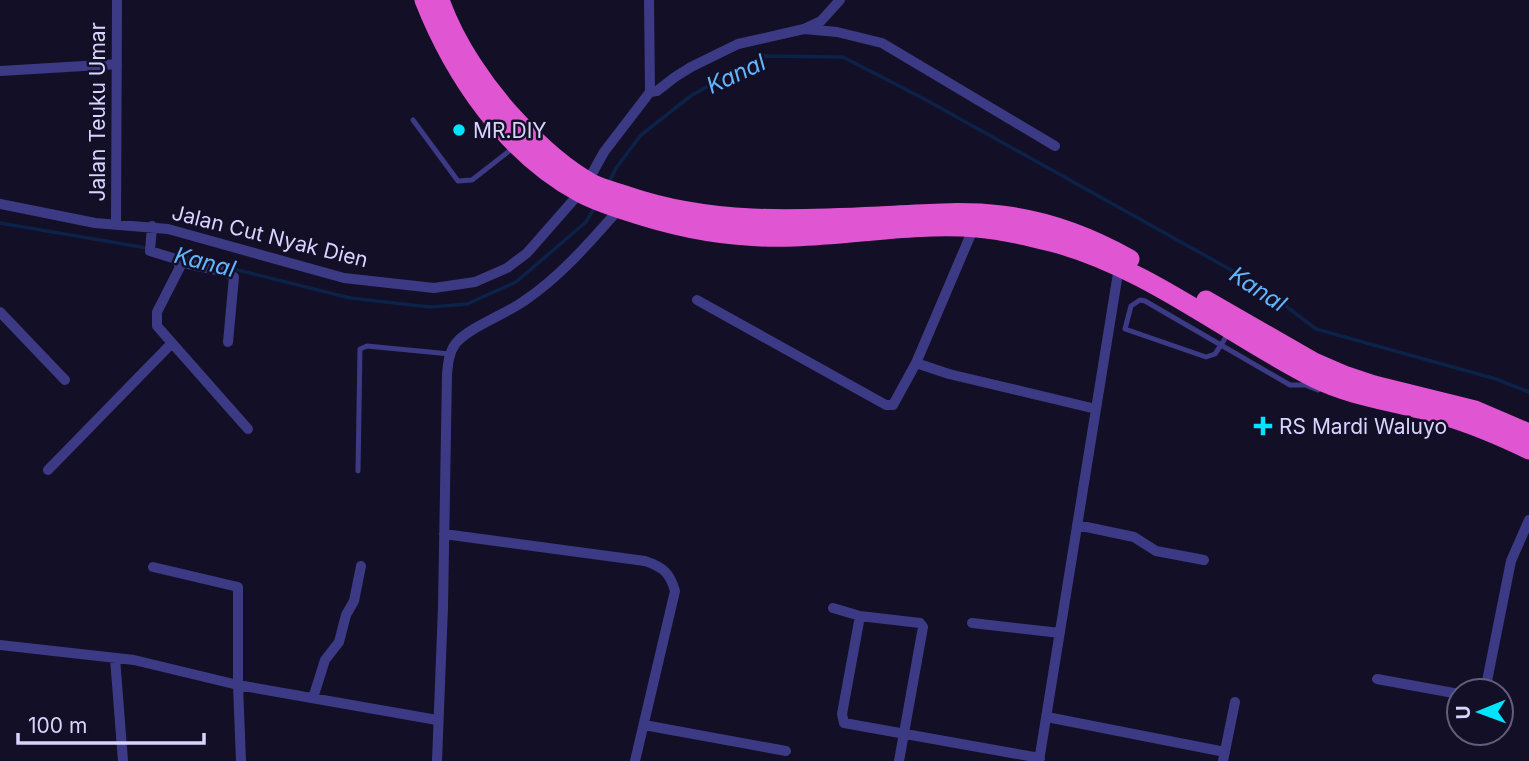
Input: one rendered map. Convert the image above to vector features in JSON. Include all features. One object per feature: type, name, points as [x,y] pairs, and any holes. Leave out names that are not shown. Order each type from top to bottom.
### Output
[{"type":"highway","points":[[424,0],[447,52],[479,102],[546,170],[692,230],[760,238],[974,227],[1056,227],[1121,254],[1314,362],[1374,385],[1475,410],[1529,433]]},
{"type":"highway","points":[[440,0],[457,37],[506,110],[545,149],[603,194],[728,218],[793,220],[974,213],[1018,226],[1119,267],[1226,337],[1316,379],[1335,393],[1439,414],[1486,429],[1529,450]]},
{"type":"street","name":"Jalan Teuku Umar","points":[[116,224],[117,0]]},
{"type":"street","points":[[437,761],[447,374],[450,354],[456,343],[465,335],[524,302],[552,279],[603,194],[604,152],[650,92],[649,0]]},
{"type":"street","points":[[650,92],[657,91],[675,77],[738,44],[804,29],[821,21],[840,0]]},
{"type":"street","points":[[804,29],[837,32],[882,43],[1055,146]]},
{"type":"street","points":[[0,71],[117,64]]},
{"type":"street","name":"Jalan Cut Nyak Dien","points":[[0,204],[95,223],[152,228],[194,236],[332,276],[434,288],[475,282],[507,268],[603,194]]},
{"type":"street","points":[[697,300],[889,406],[916,362],[974,227]]},
{"type":"street","points":[[152,228],[150,249],[179,262],[226,272],[234,277],[228,342]]},
{"type":"street","points":[[179,262],[179,270],[156,317],[157,326],[248,429]]},
{"type":"street","points":[[860,616],[842,721],[1039,760],[1119,267]]},
{"type":"street","points":[[0,312],[65,380]]},
{"type":"street","points":[[48,470],[172,343]]},
{"type":"street","points":[[916,362],[949,374],[1096,409]]},
{"type":"street","points":[[1488,677],[1511,561],[1529,520]]},
{"type":"street","points":[[1076,525],[1135,537],[1156,551],[1204,560]]},
{"type":"street","points":[[444,534],[645,561],[665,569],[672,578],[675,591],[635,761]]},
{"type":"street","points":[[313,698],[324,660],[339,642],[346,615],[354,601],[361,566]]},
{"type":"street","points":[[153,567],[238,587],[238,685],[242,761]]},
{"type":"street","points":[[833,608],[860,616],[920,623],[923,627],[899,761]]},
{"type":"street","points":[[972,622],[1060,633]]},
{"type":"street","points":[[0,645],[114,658],[238,685],[437,720]]},
{"type":"street","points":[[114,658],[123,761]]},
{"type":"street","points":[[1377,679],[1445,691]]},
{"type":"street","points":[[1047,716],[1224,757],[1235,702]]},
{"type":"street","points":[[643,725],[786,751]]},
{"type":"lane","points":[[413,120],[458,181],[472,180],[518,144]]},
{"type":"lane","points":[[1110,325],[1125,330],[1206,357],[1215,354],[1226,337],[1140,300],[1131,306],[1125,330]]},
{"type":"lane","points":[[358,471],[360,349],[367,346],[450,354]]},
{"type":"waterway","name":"Kanal","points":[[609,182],[641,135],[692,95],[763,56],[843,57],[928,101],[1258,285],[1316,329],[1496,379],[1529,392]]},
{"type":"waterway","name":"Kanal","points":[[178,255],[350,298],[430,307],[467,304],[516,282],[586,222],[595,207]]},
{"type":"waterway","name":"Kanal","points":[[0,223],[147,248]]},
{"type":"place","name":"MR.DIY","points":[[459,130]]},
{"type":"place","name":"RS Mardi Waluyo","points":[[1263,426]]}]
